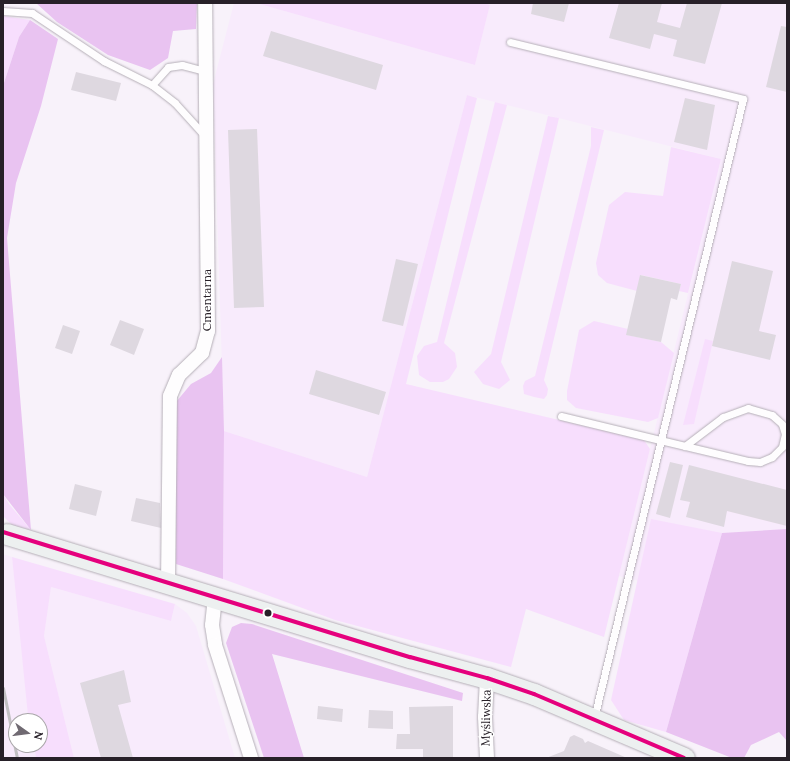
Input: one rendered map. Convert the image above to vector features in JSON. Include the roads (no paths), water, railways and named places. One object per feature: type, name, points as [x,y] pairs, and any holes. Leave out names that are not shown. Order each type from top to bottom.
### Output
[{"type":"street","name":"Cmentarna","points":[[168,584],[170,396],[179,376],[202,353],[208,331],[205,137],[205,3]]},
{"type":"street","points":[[7,534],[168,584],[487,678],[684,758]]},
{"type":"street","points":[[214,597],[212,625],[215,644],[251,758]]},
{"type":"street","name":"Myśliwska","points":[[487,678],[485,717],[487,758]]},
{"type":"lane","points":[[3,11],[32,12],[104,62],[152,84],[175,103],[205,137]]},
{"type":"lane","points":[[510,42],[742,99],[593,720]]},
{"type":"lane","points":[[152,84],[168,67],[182,65],[197,67],[205,71]]},
{"type":"lane","points":[[561,416],[685,446],[760,462],[772,457],[782,447],[785,434],[782,424],[772,415],[748,408],[723,417],[685,446]]},
{"type":"railway","points":[[3,688],[17,758]]}]
